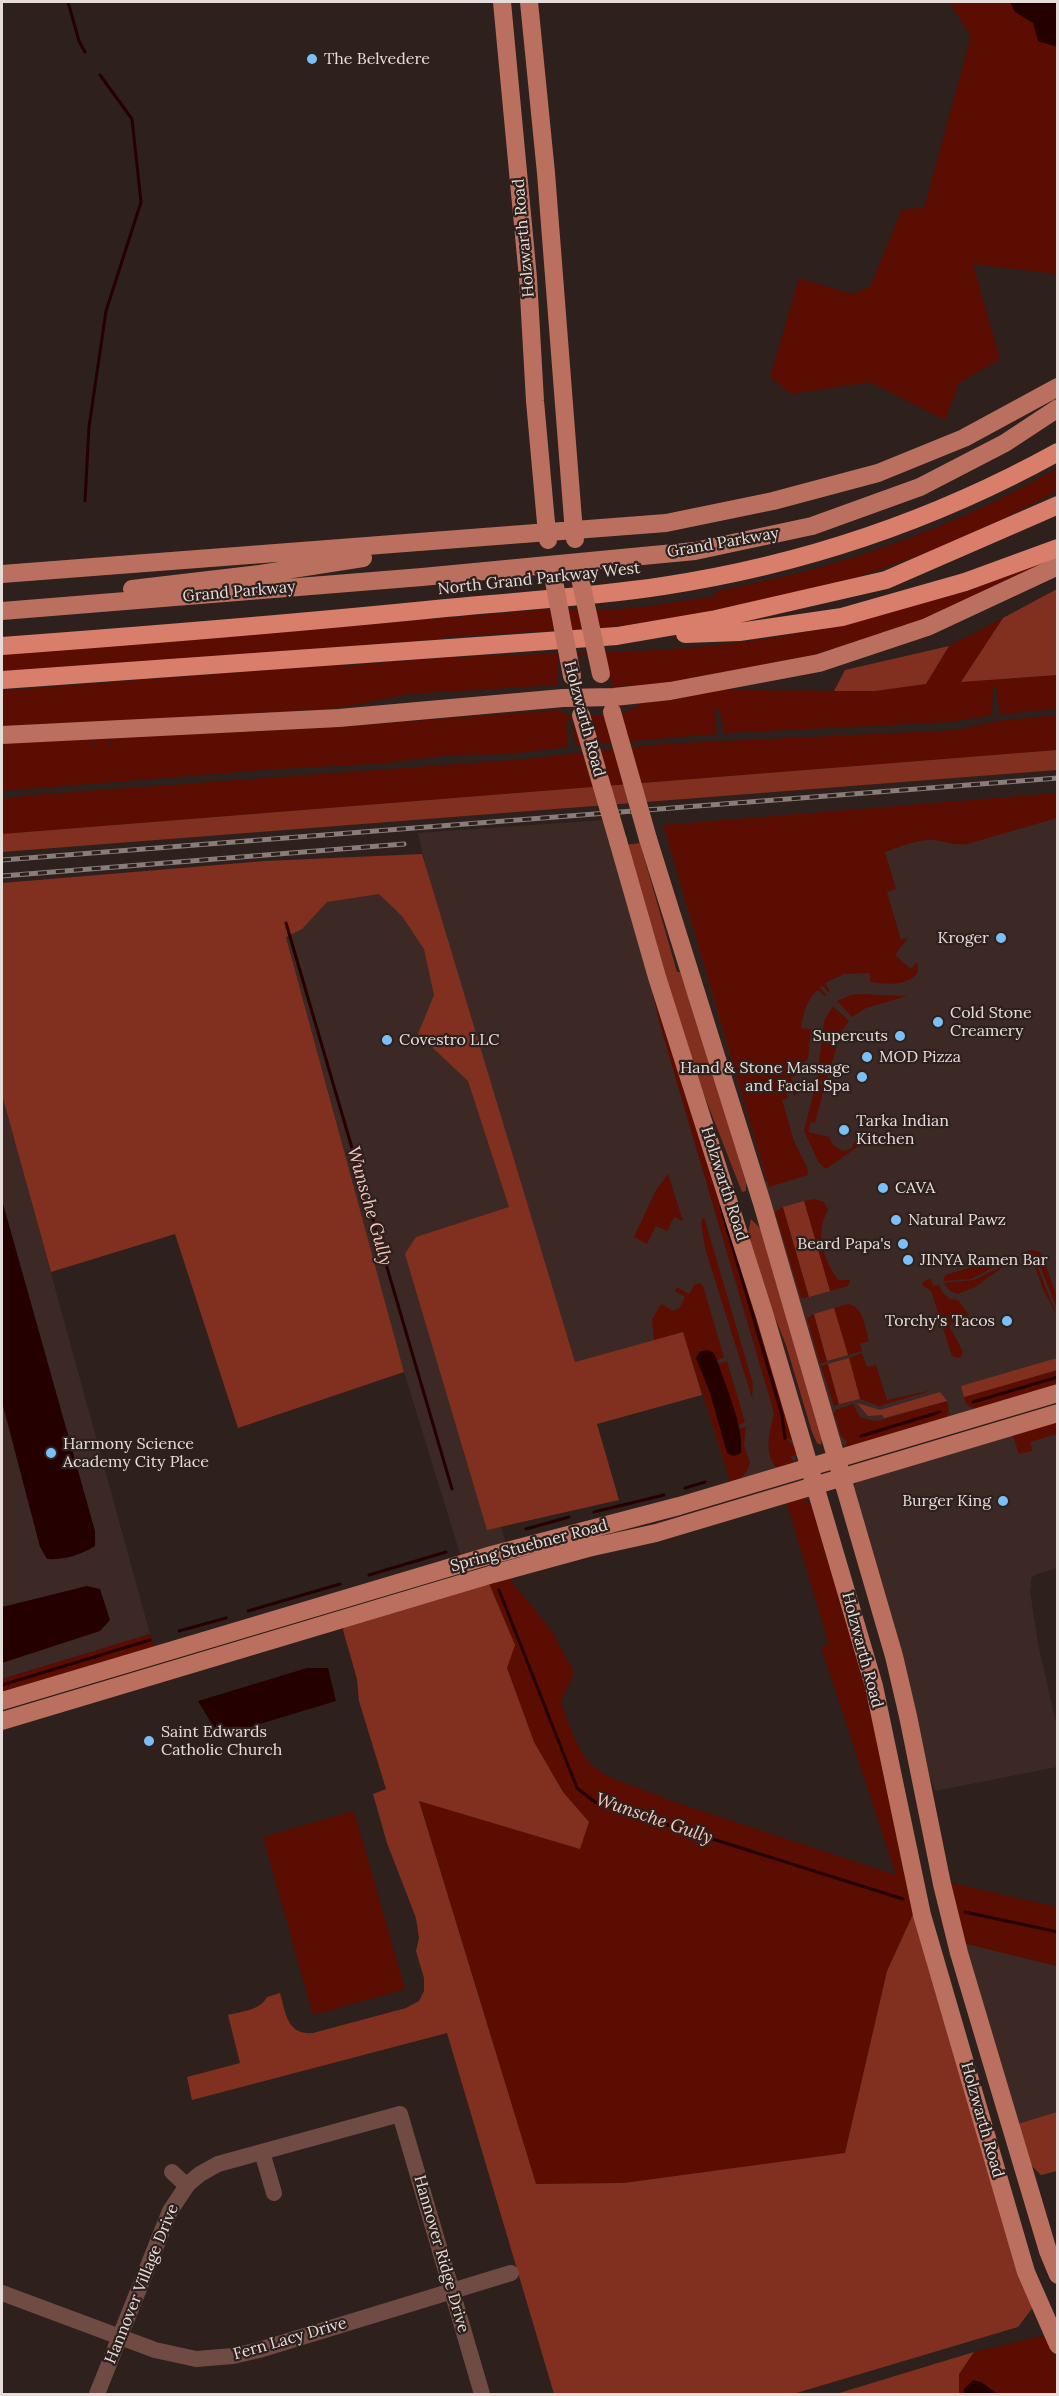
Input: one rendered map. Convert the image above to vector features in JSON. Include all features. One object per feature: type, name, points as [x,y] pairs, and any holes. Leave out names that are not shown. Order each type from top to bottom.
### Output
[{"type":"highway","name":"North Grand Parkway West","points":[[2,646],[309,622],[614,592],[713,577],[846,545],[901,526],[1015,475],[1058,452]]},
{"type":"highway","points":[[617,636],[716,619],[886,580],[1058,505]]},
{"type":"highway","points":[[2,680],[617,636],[739,632],[842,617],[965,582],[1058,548]]},
{"type":"main road","name":"Holzwarth Road","points":[[502,2],[528,278],[535,401],[547,532],[560,622],[579,706],[657,976],[762,1306],[874,1686],[925,1927],[1026,2271],[1058,2345]]},
{"type":"main road","name":"Holzwarth Road","points":[[530,2],[573,520],[579,570],[600,674],[648,839],[759,1192],[894,1656],[942,1884],[960,1953],[1048,2251],[1058,2275]]},
{"type":"main road","points":[[2,574],[666,523],[804,493],[878,473],[964,438],[1058,387]]},
{"type":"main road","name":"Grand Parkway","points":[[2,611],[553,573],[695,551],[812,526],[920,487],[1005,443],[1058,408]]},
{"type":"main road","points":[[2,604],[260,574],[502,537]]},
{"type":"main road","points":[[2,735],[610,705],[819,663],[927,627],[1058,566]]},
{"type":"main road","name":"Spring Stuebner Road","points":[[2,1701],[499,1553],[651,1514],[1058,1393]]},
{"type":"main road","name":"Spring Stuebner Road","points":[[2,1721],[493,1574],[588,1548],[656,1533],[1058,1413]]},
{"type":"main road","points":[[328,1603],[334,1622]]},
{"type":"main road","points":[[164,1653],[170,1672]]},
{"type":"main road","points":[[891,1771],[918,1766]]},
{"type":"street","name":"Hannover Village Drive","points":[[96,2394],[170,2211],[186,2186],[200,2174],[218,2164],[400,2114]]},
{"type":"street","name":"Hannover Ridge Drive","points":[[400,2114],[482,2394]]},
{"type":"street","points":[[262,2152],[274,2193]]},
{"type":"street","points":[[172,2172],[186,2186]]},
{"type":"street","name":"Fern Lacy Drive","points":[[2,2293],[155,2350],[196,2359],[233,2356],[511,2273]]},
{"type":"shaded area","points":[[949,2],[1057,2],[1057,274],[973,264],[1000,359],[959,383],[945,420],[870,382],[791,394],[770,377],[799,278],[852,294],[870,287],[902,209],[924,208],[971,36]]},
{"type":"shaded area","points":[[1010,2],[1057,2],[1057,47],[1038,41],[1033,23],[1015,12]]},
{"type":"shaded area","points":[[1057,468],[1057,491],[989,526],[939,548],[814,590],[657,622],[2,673],[2,654],[543,610],[607,610],[716,596],[716,591],[804,572],[935,528],[1018,490]]},
{"type":"shaded area","points":[[1037,565],[1039,567],[965,603],[881,635],[794,660],[706,677],[616,687],[612,685],[605,653],[558,658],[557,685],[408,694],[339,708],[2,728],[2,691],[343,664],[344,667],[446,658],[650,650],[752,641],[861,619]]},
{"type":"shaded area","points":[[1057,589],[1057,675],[961,682],[1003,618]]},
{"type":"shaded area","points":[[1003,618],[961,682],[1057,675],[1057,709],[1000,714],[996,686],[993,686],[992,715],[950,722],[724,733],[720,712],[714,709],[717,734],[575,746],[573,720],[566,721],[568,747],[509,754],[449,755],[385,763],[263,770],[2,791],[2,741],[91,739],[91,746],[93,746],[93,739],[108,738],[109,746],[111,745],[110,738],[336,727],[558,710],[573,718],[624,713],[643,703],[724,690],[875,691],[926,684],[949,646]]},
{"type":"shaded area","points":[[949,646],[926,684],[875,691],[834,691],[845,670]]},
{"type":"shaded area","points":[[1057,715],[1057,750],[2,834],[2,799],[33,795],[527,759],[663,744],[958,730],[997,721]]},
{"type":"shaded area","points":[[1057,750],[1057,770],[2,852],[2,834]]},
{"type":"shaded area","points":[[1057,793],[1057,1386],[851,1447],[845,1446],[839,1442],[761,1183],[767,1181],[663,825]]},
{"type":"shaded area","points":[[1057,793],[1057,818],[967,844],[927,840],[885,852],[896,889],[887,892],[901,940],[908,938],[895,955],[911,969],[917,962],[918,972],[909,980],[890,984],[870,982],[870,973],[844,974],[825,983],[830,991],[828,992],[823,986],[820,987],[825,996],[817,990],[811,998],[801,1028],[811,1029],[808,1059],[795,1068],[798,1074],[791,1078],[798,1089],[801,1088],[800,1092],[794,1096],[792,1089],[786,1090],[788,1098],[782,1100],[794,1141],[807,1167],[808,1175],[769,1187],[663,825]]},
{"type":"shaded area","points":[[604,820],[797,1453],[795,1460],[788,1466],[731,1484],[683,1332],[575,1362],[529,1210],[414,1249],[506,1543],[461,1557],[404,1372],[279,910],[429,880],[418,833]]},
{"type":"shaded area","points":[[640,843],[677,972],[680,972],[701,1033],[746,1183],[746,1191],[742,1192],[697,1077],[625,845]]},
{"type":"shaded area","points":[[422,854],[575,1362],[683,1332],[702,1395],[597,1424],[619,1500],[487,1530],[405,1254],[416,1237],[509,1207],[468,1081],[418,1034],[434,995],[424,949],[402,916],[379,894],[327,902],[302,929],[286,937],[404,1372],[238,1428],[175,1234],[51,1272],[2,1095],[2,883],[265,861]]},
{"type":"shaded area","points":[[648,973],[796,1443],[787,1439],[797,1449],[797,1454],[790,1457],[794,1461],[788,1466],[776,1467],[770,1454],[769,1434],[774,1413],[660,1025]]},
{"type":"shaded area","points":[[859,994],[907,996],[866,1008],[852,1017],[837,1001]]},
{"type":"shaded area","points":[[833,1006],[849,1021],[841,1032],[826,1083],[817,1080],[824,1021]]},
{"type":"shaded area","points":[[816,1083],[825,1085],[815,1123],[811,1122],[808,1132],[829,1137],[833,1145],[842,1151],[851,1149],[855,1141],[860,1145],[826,1169],[819,1163],[804,1131]]},
{"type":"shaded area","name":"Harmony Science Academy City Place","points":[[2,1095],[150,1634],[2,1679]]},
{"type":"shaded area","points":[[668,1174],[683,1221],[674,1217],[667,1231],[656,1226],[647,1244],[634,1237],[656,1190]]},
{"type":"shaded area","points":[[814,1199],[824,1202],[828,1210],[821,1237],[825,1255],[838,1280],[850,1280],[848,1286],[830,1291],[804,1201]]},
{"type":"shaded area","points":[[2,1200],[95,1531],[95,1546],[66,1558],[47,1559],[40,1547],[2,1402]]},
{"type":"shaded area","points":[[804,1201],[830,1291],[809,1297],[783,1207]]},
{"type":"shaded area","points":[[783,1207],[809,1297],[801,1298],[775,1212]]},
{"type":"shaded area","points":[[704,1217],[753,1384],[752,1398],[705,1248],[701,1222]]},
{"type":"shaded area","points":[[751,1219],[761,1229],[822,1436],[821,1445],[817,1443],[812,1432],[786,1345],[764,1290],[748,1234]]},
{"type":"shaded area","points":[[1031,1250],[1040,1252],[1043,1257],[1057,1297],[1057,1308],[1034,1256],[1031,1253],[1022,1256],[1024,1252]]},
{"type":"shaded area","points":[[1030,1256],[1034,1258],[1057,1316],[1043,1289],[1032,1259],[1024,1261],[1022,1259]]},
{"type":"shaded area","points":[[1006,1257],[1010,1259],[971,1279],[943,1281],[945,1275]]},
{"type":"shaded area","points":[[1010,1262],[975,1287],[958,1294],[950,1291],[944,1283],[974,1280]]},
{"type":"shaded area","points":[[931,1279],[933,1286],[939,1285],[942,1292],[950,1299],[958,1300],[969,1315],[949,1325],[963,1352],[961,1357],[952,1356],[931,1291],[922,1285],[924,1281]]},
{"type":"shaded area","points":[[700,1283],[703,1286],[724,1357],[716,1361],[717,1364],[727,1361],[745,1422],[736,1426],[737,1429],[746,1427],[744,1445],[750,1463],[738,1482],[731,1484],[683,1332],[654,1340],[652,1320],[661,1304],[674,1311],[679,1309],[685,1297],[675,1291],[677,1287],[689,1294],[695,1284]]},
{"type":"shaded area","points":[[849,1304],[861,1314],[869,1341],[860,1344],[862,1351],[848,1355],[834,1308]]},
{"type":"shaded area","points":[[834,1308],[848,1355],[827,1361],[814,1314]]},
{"type":"shaded area","points":[[814,1314],[827,1361],[820,1364],[807,1318]]},
{"type":"shaded area","points":[[706,1350],[713,1352],[717,1360],[737,1418],[741,1453],[734,1456],[727,1453],[710,1393],[696,1358],[699,1352]]},
{"type":"shaded area","points":[[862,1353],[867,1367],[876,1365],[887,1400],[933,1390],[879,1406],[860,1399],[849,1358]]},
{"type":"shaded area","points":[[849,1358],[860,1399],[839,1404],[828,1364]]},
{"type":"shaded area","points":[[1057,1358],[1057,1370],[964,1397],[961,1386]]},
{"type":"shaded area","points":[[828,1364],[839,1404],[834,1406],[821,1366]]},
{"type":"shaded area","points":[[1057,1370],[1057,1386],[975,1409],[966,1404],[964,1397]]},
{"type":"shaded area","points":[[940,1392],[947,1401],[884,1418],[882,1415],[868,1416],[857,1403],[880,1410]]},
{"type":"shaded area","points":[[947,1401],[949,1413],[946,1418],[851,1447],[845,1446],[847,1441],[841,1436],[834,1413],[835,1410],[853,1404],[860,1417],[874,1421]]},
{"type":"shaded area","points":[[1057,1419],[1057,1568],[1032,1576],[1030,1591],[1038,1644],[1057,1727],[1057,1767],[935,1791],[920,1747],[852,1494],[854,1486],[859,1480]]},
{"type":"shaded area","points":[[1057,1419],[1057,1434],[1030,1442],[1032,1451],[1019,1454],[1012,1433]]},
{"type":"shaded area","points":[[805,1498],[806,1504],[810,1501],[825,1546],[824,1553],[828,1554],[860,1662],[914,1912],[887,1971],[845,2153],[624,2183],[536,2184],[419,1800],[579,1848],[589,1822],[563,1792],[534,1742],[507,1668],[515,1645],[488,1581],[507,1576],[552,1631],[574,1673],[561,1701],[563,1708],[582,1752],[599,1771],[669,1800],[896,1875],[821,1647],[829,1645],[786,1500]]},
{"type":"shaded area","points":[[488,1581],[515,1645],[507,1668],[534,1742],[563,1792],[589,1822],[580,1849],[419,1801],[536,2184],[624,2183],[845,2153],[887,1971],[914,1912],[1034,2306],[1018,2327],[793,2394],[554,2394],[447,2033],[192,2100],[187,2077],[240,2063],[228,2015],[255,2008],[267,1997],[280,1993],[289,2022],[298,2031],[304,2033],[313,2033],[406,2008],[419,2001],[424,1991],[424,1978],[416,1951],[419,1938],[416,1918],[387,1843],[373,1794],[386,1789],[359,1701],[357,1679],[343,1630],[344,1627]]},
{"type":"shaded area","points":[[87,1586],[100,1589],[110,1620],[100,1631],[2,1663],[2,1607]]},
{"type":"shaded area","points":[[150,1634],[155,1648],[2,1694],[2,1679]]},
{"type":"shaded area","points":[[307,1668],[328,1668],[336,1701],[233,1732],[216,1731],[198,1701]]},
{"type":"shaded area","points":[[354,1811],[405,1989],[313,2015],[263,1837]]},
{"type":"shaded area","points":[[947,1882],[1057,1907],[1057,1966],[963,1943]]},
{"type":"shaded area","points":[[963,1943],[1057,1966],[1057,2116],[1018,2128]]},
{"type":"shaded area","points":[[1057,2112],[1057,2171],[1041,2175],[1028,2162],[1018,2124]]},
{"type":"shaded area","points":[[1042,2336],[1052,2347],[1057,2370],[1057,2394],[959,2394],[959,2374],[974,2352]]},
{"type":"shaded area","points":[[974,2352],[959,2374],[959,2394],[836,2394]]},
{"type":"shaded area","points":[[973,2380],[981,2382],[998,2394],[964,2394],[964,2389]]},
{"type":"waterway","points":[[68,2],[79,41],[85,52]]},
{"type":"waterway","points":[[85,501],[89,427],[106,311],[141,202],[132,119],[100,75]]},
{"type":"waterway","name":"Wunsche Gully","points":[[286,923],[452,1489]]},
{"type":"waterway","points":[[721,1207],[782,1415],[785,1438]]},
{"type":"waterway","points":[[973,1402],[1058,1377]]},
{"type":"waterway","points":[[861,1436],[940,1412]]},
{"type":"waterway","points":[[685,1488],[705,1482]]},
{"type":"waterway","points":[[594,1512],[664,1495]]},
{"type":"waterway","points":[[526,1529],[569,1517]]},
{"type":"waterway","points":[[369,1575],[446,1552]]},
{"type":"waterway","points":[[248,1611],[340,1584]]},
{"type":"waterway","name":"Wunsche Gully","points":[[499,1590],[577,1788],[595,1802],[903,1899]]},
{"type":"waterway","points":[[179,1631],[226,1618]]},
{"type":"waterway","points":[[2,1685],[150,1640]]},
{"type":"waterway","name":"Wunsche Gully","points":[[965,1912],[1058,1932]]},
{"type":"railway","points":[[2,860],[1058,778]]},
{"type":"railway","points":[[2,876],[404,844]]},
{"type":"place","name":"The Belvedere","points":[[312,59]]},
{"type":"place","name":"Kroger","points":[[1001,938]]},
{"type":"place","name":"Cold Stone Creamery","points":[[938,1022]]},
{"type":"place","name":"Supercuts","points":[[900,1036]]},
{"type":"place","name":"Covestro LLC","points":[[387,1040]]},
{"type":"place","name":"MOD Pizza","points":[[867,1057]]},
{"type":"place","name":"Hand & Stone Massage and Facial Spa","points":[[862,1077]]},
{"type":"place","name":"Tarka Indian Kitchen","points":[[844,1130]]},
{"type":"place","name":"CAVA","points":[[883,1188]]},
{"type":"place","name":"Natural Pawz","points":[[896,1220]]},
{"type":"place","name":"Beard Papa's","points":[[903,1244]]},
{"type":"place","name":"JINYA Ramen Bar","points":[[908,1260]]},
{"type":"place","name":"Torchy's Tacos","points":[[1007,1321]]},
{"type":"place","name":"Harmony Science Academy City Place","points":[[51,1453]]},
{"type":"place","name":"Burger King","points":[[1003,1501]]},
{"type":"place","name":"Saint Edwards Catholic Church","points":[[149,1741]]}]
